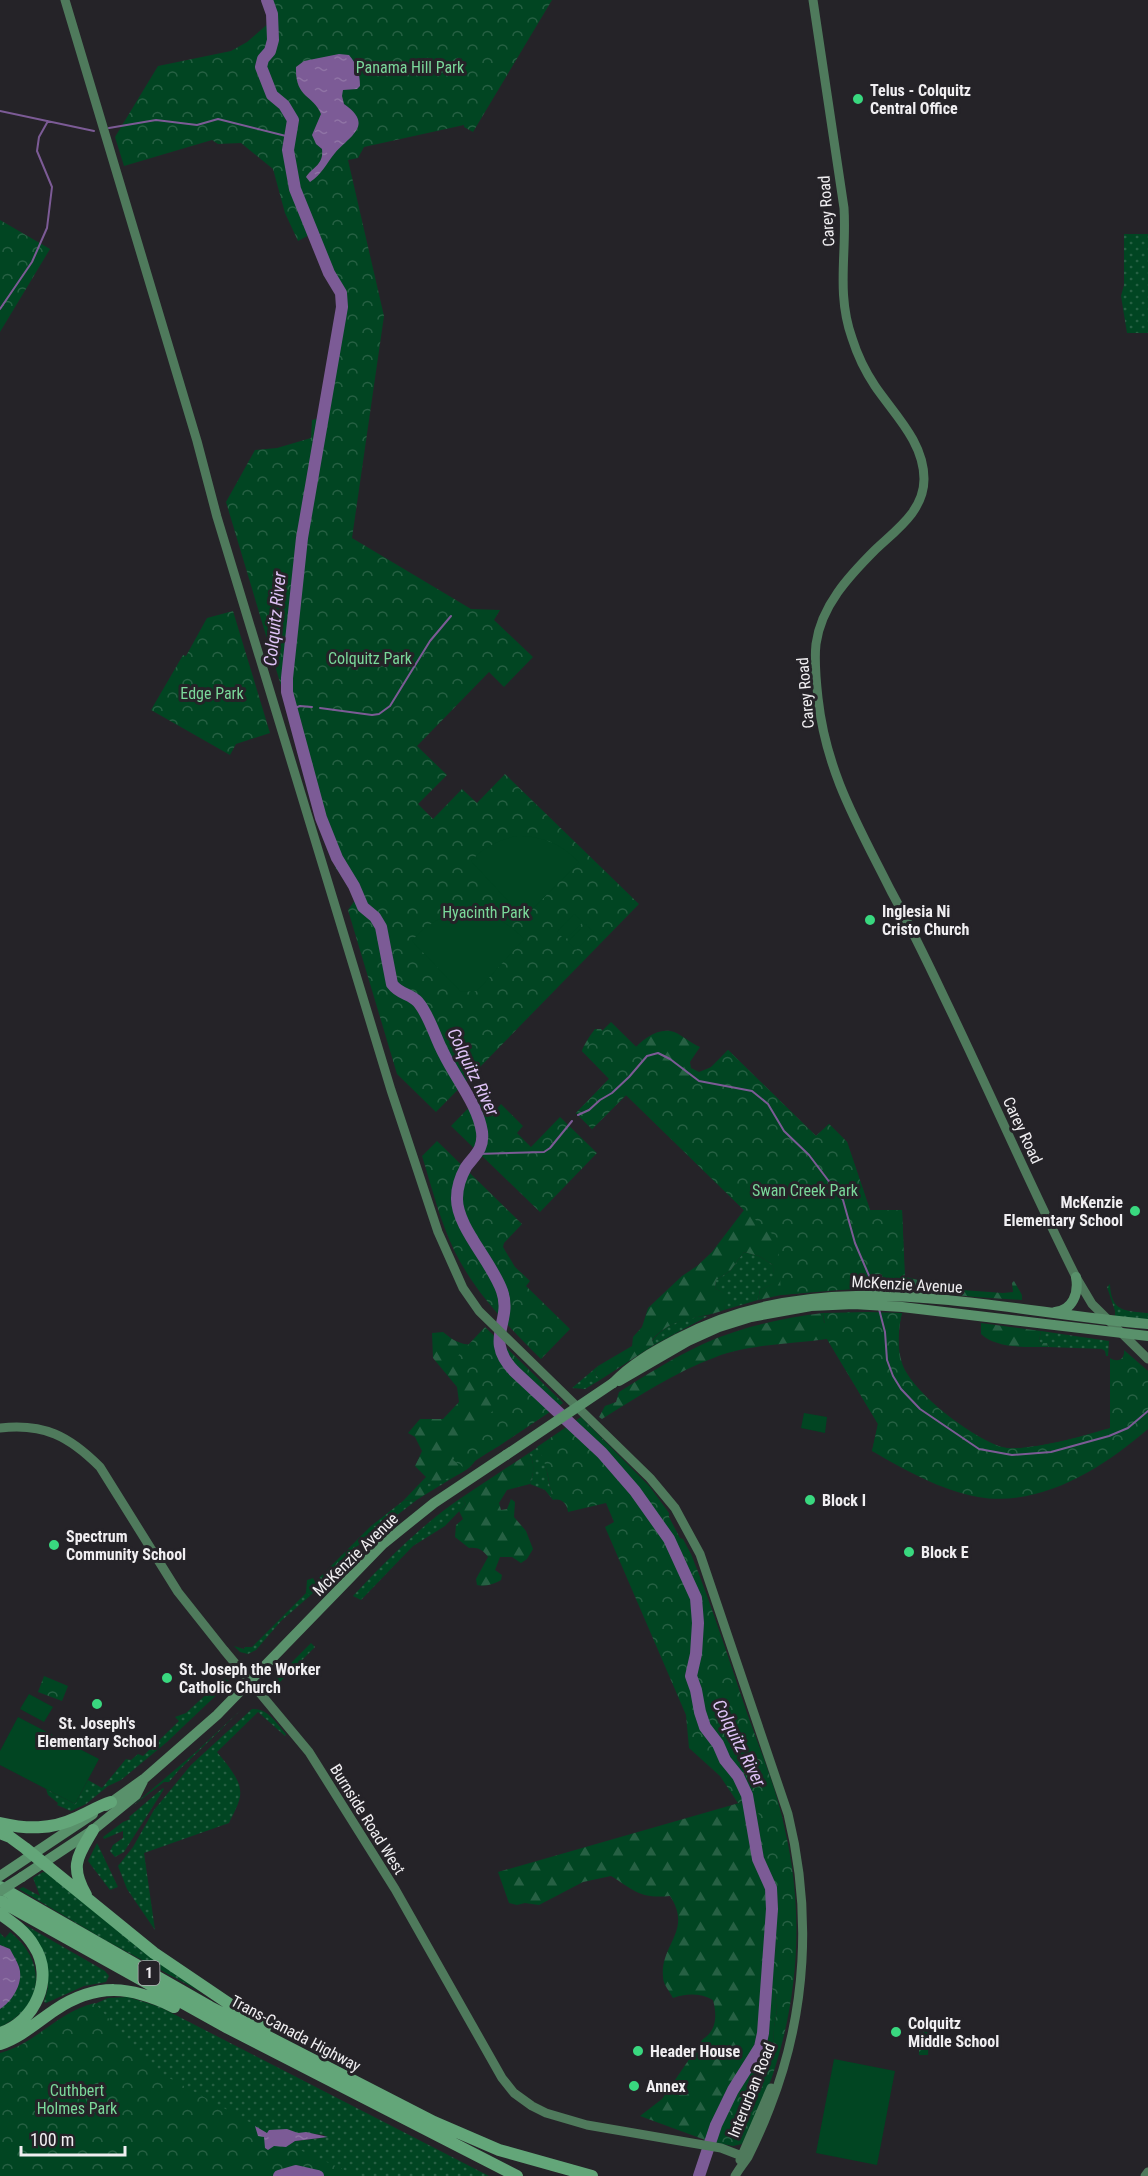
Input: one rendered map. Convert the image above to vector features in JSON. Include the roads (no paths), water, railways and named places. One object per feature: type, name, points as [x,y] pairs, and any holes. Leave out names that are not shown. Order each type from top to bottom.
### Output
[{"type":"highway","points":[[0,1823],[27,1828],[52,1826],[74,1819],[111,1802]]},
{"type":"highway","points":[[89,1901],[80,1886],[76,1869],[79,1853],[93,1830]]},
{"type":"highway","points":[[0,1833],[10,1837],[33,1854],[161,1958],[227,2004],[286,2040],[299,2054]]},
{"type":"highway","name":"Trans-Canada Highway","points":[[0,1889],[299,2054],[434,2122],[477,2141],[533,2161],[592,2176]]},
{"type":"highway","name":"Trans-Canada Highway","points":[[0,1901],[228,2028],[517,2176]]},
{"type":"highway","points":[[0,1914],[17,1925],[35,1946],[42,1972],[40,1992],[32,2009],[23,2020],[0,2033]]},
{"type":"highway","points":[[0,2044],[17,2037],[71,2001],[96,1992],[121,1990],[138,1992],[200,2019],[228,2028]]},
{"type":"highway","points":[[409,2121],[442,2144],[501,2176]]},
{"type":"main road","points":[[1047,1313],[1063,1311],[1069,1306],[1077,1294],[1076,1277]]},
{"type":"main road","name":"McKenzie Avenue","points":[[5,1873],[145,1778],[182,1747],[251,1681],[383,1544],[434,1503],[613,1383],[626,1370],[659,1348],[720,1319],[795,1301],[945,1300],[1047,1313],[1100,1316],[1148,1324]]},
{"type":"main road","name":"McKenzie Avenue","points":[[888,1301],[1065,1327],[1148,1336]]},
{"type":"main road","name":"McKenzie Avenue","points":[[0,1889],[93,1830],[136,1795],[145,1778]]},
{"type":"street","points":[[65,0],[197,441],[217,517],[391,1090],[449,1259],[469,1297],[491,1324],[650,1478],[675,1509],[700,1554],[772,1762],[797,1852],[804,1928],[802,1972],[794,2019]]},
{"type":"street","name":"Carey Road","points":[[813,0],[843,208],[845,237],[842,290],[848,327],[872,383],[913,440],[921,460],[924,479],[916,508],[852,574],[830,604],[822,622],[817,639],[816,656],[817,689],[824,740],[857,826],[930,968],[1076,1277],[1100,1316],[1123,1334],[1148,1359]]},
{"type":"street","points":[[1065,1327],[1076,1324],[1089,1325],[1100,1316]]},
{"type":"street","name":"Burnside Road West","points":[[0,1428],[25,1427],[49,1431],[68,1439],[86,1453],[108,1479],[178,1592],[304,1746],[322,1772],[406,1908],[502,2078],[514,2093],[546,2113],[587,2125],[721,2148],[744,2157]]},
{"type":"street","name":"Interurban Road","points":[[744,2157],[753,2145],[779,2084],[789,2051],[794,2019]]},
{"type":"street","name":"Interurban Road","points":[[736,2174],[770,2090],[794,2019]]},
{"type":"street","points":[[1144,2176],[1148,2172]]},
{"type":"water","points":[[339,54],[349,55],[359,73],[360,86],[357,89],[343,90],[342,96],[344,104],[353,111],[359,124],[353,135],[335,153],[318,176],[310,182],[306,177],[319,162],[322,154],[322,149],[316,144],[312,135],[321,114],[314,103],[301,91],[296,77],[296,67],[304,61]]},
{"type":"water","points":[[0,1945],[10,1949],[18,1965],[20,1979],[16,1991],[0,2009]]},
{"type":"water","points":[[255,2126],[267,2133],[269,2130],[287,2129],[298,2133],[306,2132],[328,2137],[295,2141],[286,2147],[274,2146],[268,2150],[265,2148],[264,2137],[258,2136]]},
{"type":"waterway","name":"Colquitz River","points":[[267,0],[272,14],[273,40],[261,67],[272,95],[284,105],[293,120],[288,150],[295,189],[329,273],[341,293],[342,307],[302,538],[287,692],[321,818],[337,858],[354,886],[363,907],[375,917],[381,927],[392,984],[415,999],[422,1008],[480,1122],[482,1143],[462,1174],[457,1198],[458,1209],[468,1232],[491,1268],[502,1291],[504,1312],[499,1340],[505,1360],[602,1453],[635,1491],[669,1539],[696,1598],[698,1623],[696,1654],[691,1676],[700,1712],[705,1727],[718,1744],[725,1760],[738,1776],[747,1795],[758,1859],[771,1888],[772,1909],[760,2047],[733,2090],[716,2125],[699,2176]]},
{"type":"waterway","points":[[0,111],[94,131]]},
{"type":"waterway","points":[[109,128],[156,120],[197,125],[218,119],[290,137]]},
{"type":"waterway","points":[[0,309],[32,262],[47,228],[52,187],[37,151],[39,137],[48,121]]},
{"type":"waterway","points":[[320,708],[379,714],[390,706],[430,641],[451,616]]},
{"type":"waterway","points":[[292,709],[300,706],[312,707]]},
{"type":"waterway","points":[[578,1115],[612,1093],[647,1056],[658,1053],[670,1059],[699,1081],[752,1091],[768,1104],[784,1131],[809,1155],[843,1200],[855,1243],[876,1292]]},
{"type":"waterway","points":[[477,1154],[544,1152],[572,1121]]},
{"type":"waterway","points":[[879,1309],[885,1332],[887,1360],[901,1389],[920,1409],[979,1449],[1012,1455],[1051,1452],[1109,1436],[1128,1428],[1148,1411]]},
{"type":"waterway","name":"Colquitz River","points":[[279,2176],[296,2171],[318,2176]]},
{"type":"place","name":"Telus - Colquitz Central Office","points":[[858,99]]},
{"type":"place","name":"Inglesia Ni Cristo Church","points":[[870,920]]},
{"type":"place","name":"McKenzie Elementary School","points":[[1135,1211]]},
{"type":"place","name":"Block I","points":[[810,1500]]},
{"type":"place","name":"Spectrum Community School","points":[[54,1545]]},
{"type":"place","name":"Block E","points":[[909,1552]]},
{"type":"place","name":"St. Joseph the Worker Catholic Church","points":[[167,1678]]},
{"type":"place","name":"St. Joseph's Elementary School","points":[[97,1704]]},
{"type":"place","name":"Colquitz Middle School","points":[[896,2032]]},
{"type":"place","name":"Header House","points":[[638,2051]]},
{"type":"place","name":"Annex","points":[[634,2086]]},
{"type":"park label","name":"Panama Hill Park","points":[[410,67]]},
{"type":"park label","name":"Colquitz Park","points":[[370,658]]},
{"type":"park label","name":"Edge Park","points":[[212,693]]},
{"type":"park label","name":"Hyacinth Park","points":[[486,912]]},
{"type":"park label","name":"Swan Creek Park","points":[[805,1190]]},
{"type":"park label","name":"Cuthbert Holmes Park","points":[[77,2099]]}]
